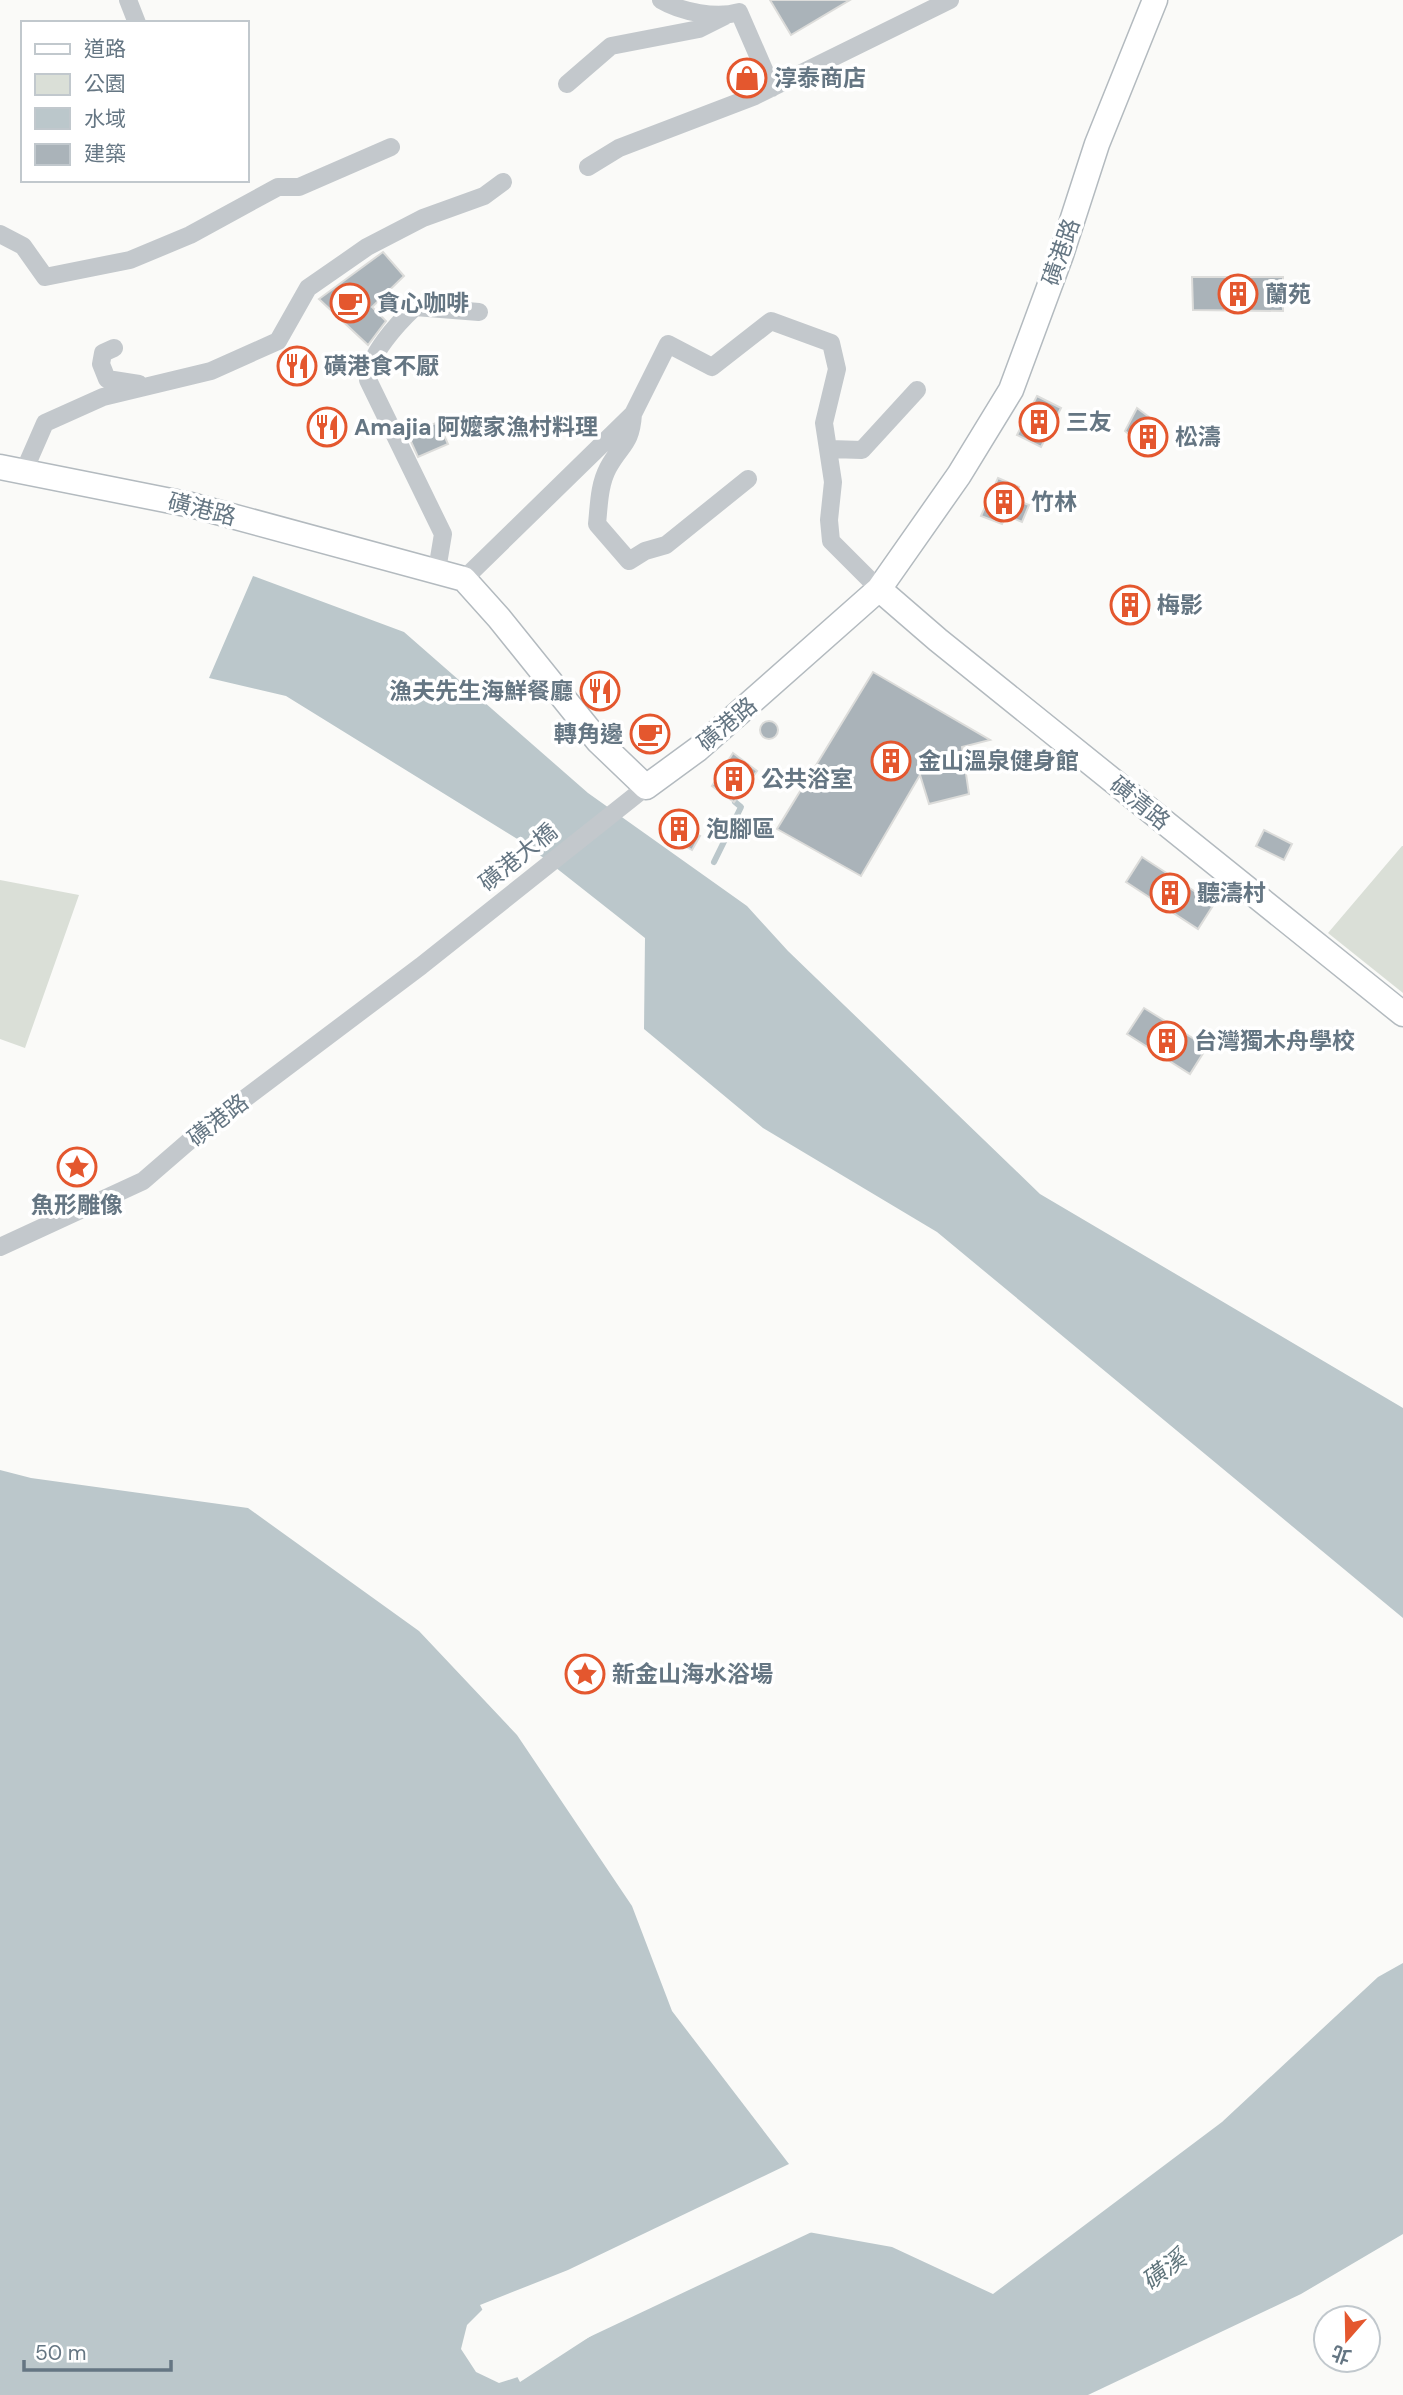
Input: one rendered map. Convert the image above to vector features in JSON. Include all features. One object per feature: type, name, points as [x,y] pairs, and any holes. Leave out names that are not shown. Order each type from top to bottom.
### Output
[{"type":"street","points":[[128,0],[136,21]]},
{"type":"street","points":[[661,0],[671,6],[725,16]]},
{"type":"street","points":[[588,167],[620,148],[772,88],[950,0]]},
{"type":"street","name":"磺港路","points":[[646,787],[708,740],[880,589],[959,475],[1011,390],[1061,255],[1097,144],[1155,0]]},
{"type":"street","points":[[567,84],[611,46],[699,29],[739,12],[772,88]]},
{"type":"street","points":[[0,234],[23,246],[45,276],[130,260],[190,235],[278,187],[299,187],[391,147]]},
{"type":"street","points":[[12,469],[45,424],[103,397],[143,385],[211,371],[278,341],[308,288],[367,247],[423,218],[484,196],[503,183]]},
{"type":"street","points":[[437,570],[443,534],[368,380],[368,369],[402,319],[415,307],[478,312]]},
{"type":"street","points":[[646,787],[598,741],[464,579],[633,414],[668,344],[712,367],[771,321],[831,343],[837,369],[824,423],[830,449],[831,541],[880,589]]},
{"type":"street","points":[[114,348],[103,353],[102,364],[107,379],[143,385]]},
{"type":"street","points":[[830,449],[862,450],[917,390]]},
{"type":"street","points":[[633,414],[632,435],[607,469],[601,490],[597,524],[629,561],[645,551],[666,545],[748,479]]},
{"type":"street","name":"磺港路","points":[[12,469],[191,505],[464,579]]},
{"type":"street","name":"磺清路","points":[[880,589],[938,640],[1403,1014]]},
{"type":"street","name":"磺港大橋","points":[[421,966],[646,787]]},
{"type":"street","name":"磺港路","points":[[0,1247],[143,1181],[195,1136],[421,966]]},
{"type":"green space","points":[[1403,846],[1403,993],[1328,933]]},
{"type":"green space","points":[[0,880],[79,895],[25,1048],[0,1039]]},
{"type":"water","points":[[253,576],[404,632],[588,793],[747,906],[788,951],[1040,1194],[1403,1408],[1403,1618],[937,1232],[763,1128],[644,1029],[645,938],[527,845],[286,696],[209,678]]},
{"type":"water","name":"磺溪","points":[[0,1470],[31,1478],[248,1508],[419,1631],[517,1735],[632,1906],[672,2011],[789,2164],[568,2270],[480,2305],[520,2382],[597,2332],[797,2230],[892,2247],[993,2294],[1222,2122],[1378,1977],[1403,1963],[1403,2234],[1301,2294],[1088,2395],[0,2395]]},
{"type":"pier","points":[[796,2227],[816,2230],[566,2348],[593,2331],[590,2318]]},
{"type":"pier","points":[[485,2307],[521,2376],[499,2383],[476,2372],[461,2349],[467,2325]]},
{"type":"building","points":[[770,0],[850,0],[791,35]]},
{"type":"building","name":"貪心咖啡","points":[[383,252],[404,276],[372,307],[386,321],[368,345],[319,299]]},
{"type":"building","name":"蘭苑","points":[[1192,277],[1283,277],[1283,311],[1193,310]]},
{"type":"building","name":"三友","points":[[1037,396],[1061,408],[1041,447],[1017,435]]},
{"type":"building","name":"松濤","points":[[1137,408],[1153,420],[1150,426],[1155,430],[1144,447],[1125,431]]},
{"type":"building","name":"Amajia 阿嬤家漁村料理","points":[[335,416],[341,429],[321,439],[313,424]]},
{"type":"building","points":[[438,422],[448,444],[418,457],[408,435]]},
{"type":"building","name":"竹林","points":[[998,478],[1019,487],[1014,499],[1029,505],[1022,522],[1006,515],[1002,524],[981,516]]},
{"type":"building","name":"梅影","points":[[1134,587],[1148,599],[1126,624],[1112,611]]},
{"type":"building","name":"金山溫泉健身館","points":[[873,672],[990,740],[962,747],[969,794],[929,804],[920,775],[861,876],[777,829]]},
{"type":"building","points":[[765,721],[773,721],[778,730],[776,737],[765,739],[760,734],[760,726]]},
{"type":"building","name":"公共浴室","points":[[733,753],[757,771],[734,802],[712,786]]},
{"type":"building","name":"泡腳區","points":[[674,822],[700,836],[692,850],[667,836]]},
{"type":"building","points":[[1264,830],[1292,844],[1284,860],[1256,846]]},
{"type":"building","name":"聽濤村","points":[[1142,857],[1214,904],[1198,929],[1126,882]]},
{"type":"building","name":"台灣獨木舟學校","points":[[1144,1008],[1207,1047],[1190,1074],[1127,1034]]},
{"type":"waterway","points":[[714,862],[741,807],[735,802]]},
{"type":"place","name":"淳泰商店","points":[[747,78]]},
{"type":"place","name":"蘭苑","points":[[1238,294]]},
{"type":"place","name":"貪心咖啡","points":[[350,303]]},
{"type":"place","name":"磺港食不厭","points":[[297,366]]},
{"type":"place","name":"三友","points":[[1039,422]]},
{"type":"place","name":"Amajia 阿嬤家漁村料理","points":[[327,427]]},
{"type":"place","name":"松濤","points":[[1148,437]]},
{"type":"place","name":"竹林","points":[[1004,502]]},
{"type":"place","name":"梅影","points":[[1130,605]]},
{"type":"place","name":"漁夫先生海鮮餐廳","points":[[600,691]]},
{"type":"place","name":"轉角邊","points":[[650,734]]},
{"type":"place","name":"金山溫泉健身館","points":[[891,761]]},
{"type":"place","name":"公共浴室","points":[[734,779]]},
{"type":"place","name":"泡腳區","points":[[679,829]]},
{"type":"place","name":"聽濤村","points":[[1170,893]]},
{"type":"place","name":"台灣獨木舟學校","points":[[1167,1041]]},
{"type":"place","name":"魚形雕像","points":[[77,1167]]},
{"type":"place","name":"新金山海水浴場","points":[[585,1674]]}]
